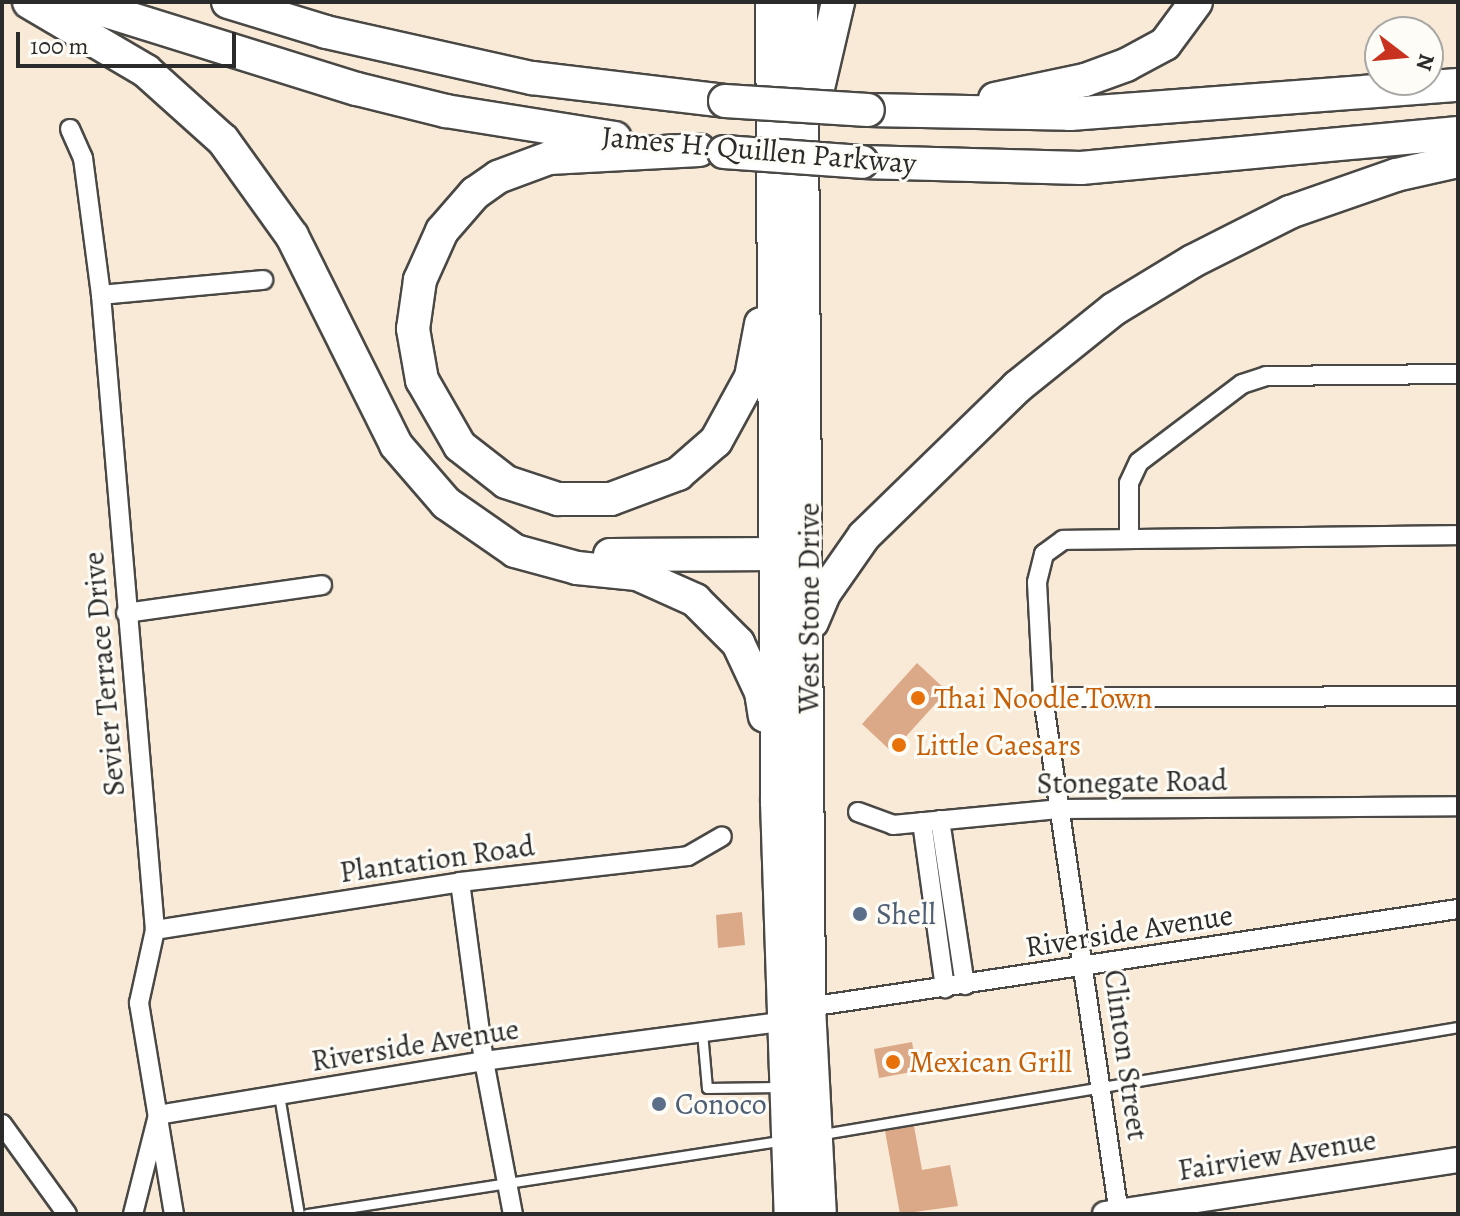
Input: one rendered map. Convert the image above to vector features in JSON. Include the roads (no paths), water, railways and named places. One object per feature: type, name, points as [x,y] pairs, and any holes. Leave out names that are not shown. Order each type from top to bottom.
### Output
[{"type":"highway","points":[[29,2],[146,71],[223,140],[292,236],[396,445],[436,493],[479,528],[540,560],[657,580],[709,612],[738,643],[761,692],[777,802]]},
{"type":"highway","name":"James H. Quillen Parkway","points":[[77,2],[267,64],[446,111],[711,151],[862,162],[1081,168],[1458,133]]},
{"type":"highway","name":"James H. Quillen Parkway","points":[[228,2],[326,32],[532,78],[725,101],[868,110],[1070,114],[1458,85]]},
{"type":"highway","name":"West Stone Drive","points":[[772,2],[778,554],[777,802],[779,836],[790,857],[793,987],[802,1109],[802,1137],[791,1214]]},
{"type":"highway","name":"West Stone Drive","points":[[801,2],[809,629],[796,1014],[785,1087],[802,1137],[820,1214]]},
{"type":"highway","points":[[803,171],[838,2]]},
{"type":"highway","points":[[868,110],[995,99],[1085,80],[1165,44],[1196,2]]},
{"type":"highway","points":[[711,151],[668,155],[581,153],[528,164],[475,193],[442,231],[415,305],[422,380],[460,446],[506,482],[558,499],[611,499],[678,474],[716,441],[742,399],[757,356],[774,193]]},
{"type":"highway","points":[[809,629],[825,592],[864,536],[1029,377],[1114,309],[1193,261],[1290,212],[1396,175],[1458,161]]},
{"type":"highway","points":[[479,528],[566,552],[778,554],[809,533]]},
{"type":"street","name":"Sevier Terrace Drive","points":[[70,129],[83,158],[101,295],[155,930],[139,1003],[174,1214]]},
{"type":"street","points":[[101,295],[263,280]]},
{"type":"street","points":[[1129,535],[1129,483],[1139,462],[1242,384],[1266,376],[1458,374]]},
{"type":"street","name":"Clinton Street","points":[[1114,1213],[1103,1090],[1043,697],[1037,582],[1044,554],[1063,540],[1129,535],[1458,535]]},
{"type":"street","points":[[126,613],[322,585]]},
{"type":"street","points":[[1043,697],[1458,696]]},
{"type":"street","name":"Stonegate Road","points":[[858,812],[893,825],[1058,809],[1458,806]]},
{"type":"street","points":[[931,821],[965,985]]},
{"type":"street","points":[[931,821],[945,988]]},
{"type":"street","name":"Plantation Road","points":[[155,930],[460,882],[688,856],[722,836]]},
{"type":"street","points":[[460,882],[484,1061],[513,1214]]},
{"type":"street","name":"Riverside Avenue","points":[[158,1115],[484,1061],[702,1032],[945,988],[1458,909]]},
{"type":"street","points":[[133,1214],[158,1115]]},
{"type":"street","points":[[2,1124],[67,1214]]},
{"type":"street","name":"Fairview Avenue","points":[[1114,1213],[1458,1160]]},
{"type":"lane","points":[[307,1214],[1103,1090],[1458,1027]]},
{"type":"lane","points":[[702,1032],[707,1088],[785,1087]]},
{"type":"lane","points":[[279,1095],[299,1214]]},
{"type":"place","name":"Thai Noodle Town","points":[[918,698]]},
{"type":"place","name":"Little Caesars","points":[[899,745]]},
{"type":"place","name":"Shell","points":[[860,914]]},
{"type":"place","name":"Mexican Grill","points":[[893,1062]]},
{"type":"place","name":"Conoco","points":[[659,1104]]}]
